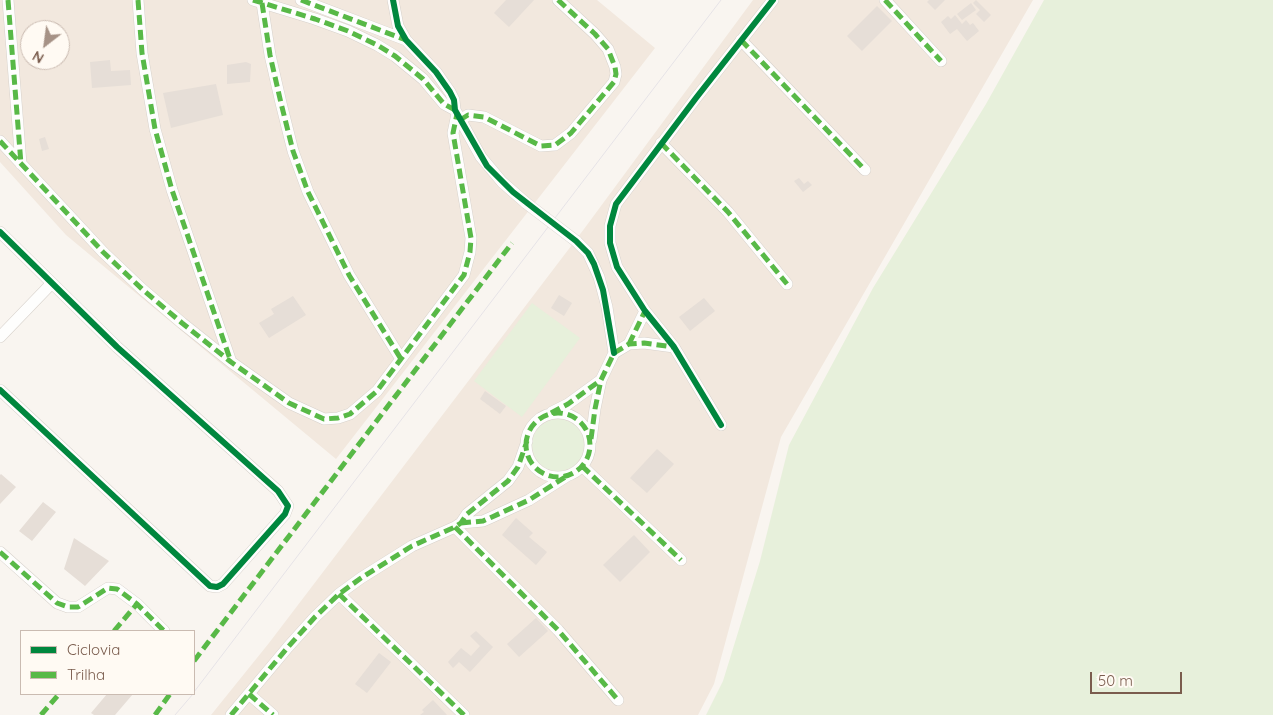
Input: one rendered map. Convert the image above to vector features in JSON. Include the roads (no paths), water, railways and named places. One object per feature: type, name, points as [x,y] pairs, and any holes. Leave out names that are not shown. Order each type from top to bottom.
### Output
[{"type":"street","points":[[8,0],[21,164]]},
{"type":"street","points":[[138,0],[142,53],[155,129],[172,190],[231,362]]},
{"type":"street","points":[[301,0],[406,40]]},
{"type":"street","points":[[393,0],[397,21],[406,40],[436,72],[444,84],[454,100],[457,115],[487,166],[526,203],[588,253],[603,290],[614,353]]},
{"type":"street","points":[[401,359],[349,275],[308,192],[293,151],[281,103],[261,2],[348,31],[376,45],[395,56],[423,79],[444,104],[457,115],[484,117],[541,146],[556,145],[571,133],[614,82],[616,74],[616,67],[608,49],[558,0]]},
{"type":"street","points":[[721,425],[674,347],[645,311],[617,267],[610,243],[610,226],[616,204],[661,143],[773,0]]},
{"type":"street","points":[[885,0],[941,61]]},
{"type":"street","points":[[741,40],[865,170]]},
{"type":"street","points":[[0,142],[103,252],[142,289],[231,362],[289,403],[324,419],[338,418],[350,414],[377,391],[458,284],[468,263],[471,238],[454,133],[457,115]]},
{"type":"street","points":[[661,143],[728,212],[787,284]]},
{"type":"street","points":[[0,232],[117,347],[278,491],[288,506],[284,514],[223,584],[217,587],[210,586],[0,390]]},
{"type":"street","points":[[0,337],[52,283]]},
{"type":"street","points":[[629,344],[645,311]]},
{"type":"street","points":[[232,715],[315,617],[361,578],[412,546],[458,525],[478,522],[529,500],[582,466],[588,456],[594,409],[601,380],[614,353],[629,344],[644,343],[674,347]]},
{"type":"street","points":[[458,525],[467,514],[508,481],[518,467],[530,430],[536,422],[545,415],[568,404],[601,380]]},
{"type":"street","points":[[545,415],[555,413],[566,414],[576,418],[584,425],[589,434],[590,444]]},
{"type":"street","points":[[527,441],[527,451],[531,461],[538,469],[547,474],[568,475]]},
{"type":"street","points":[[582,466],[682,560]]},
{"type":"street","points":[[458,525],[558,630],[618,700]]},
{"type":"street","points":[[0,552],[57,603],[68,607],[78,607],[108,588],[117,589],[137,604],[163,630]]},
{"type":"street","points":[[340,594],[464,715]]},
{"type":"street","points":[[249,694],[273,715]]},
{"type":"tram line","points":[[195,691],[721,0]]},
{"type":"tram line","points":[[175,715],[192,695]]}]
